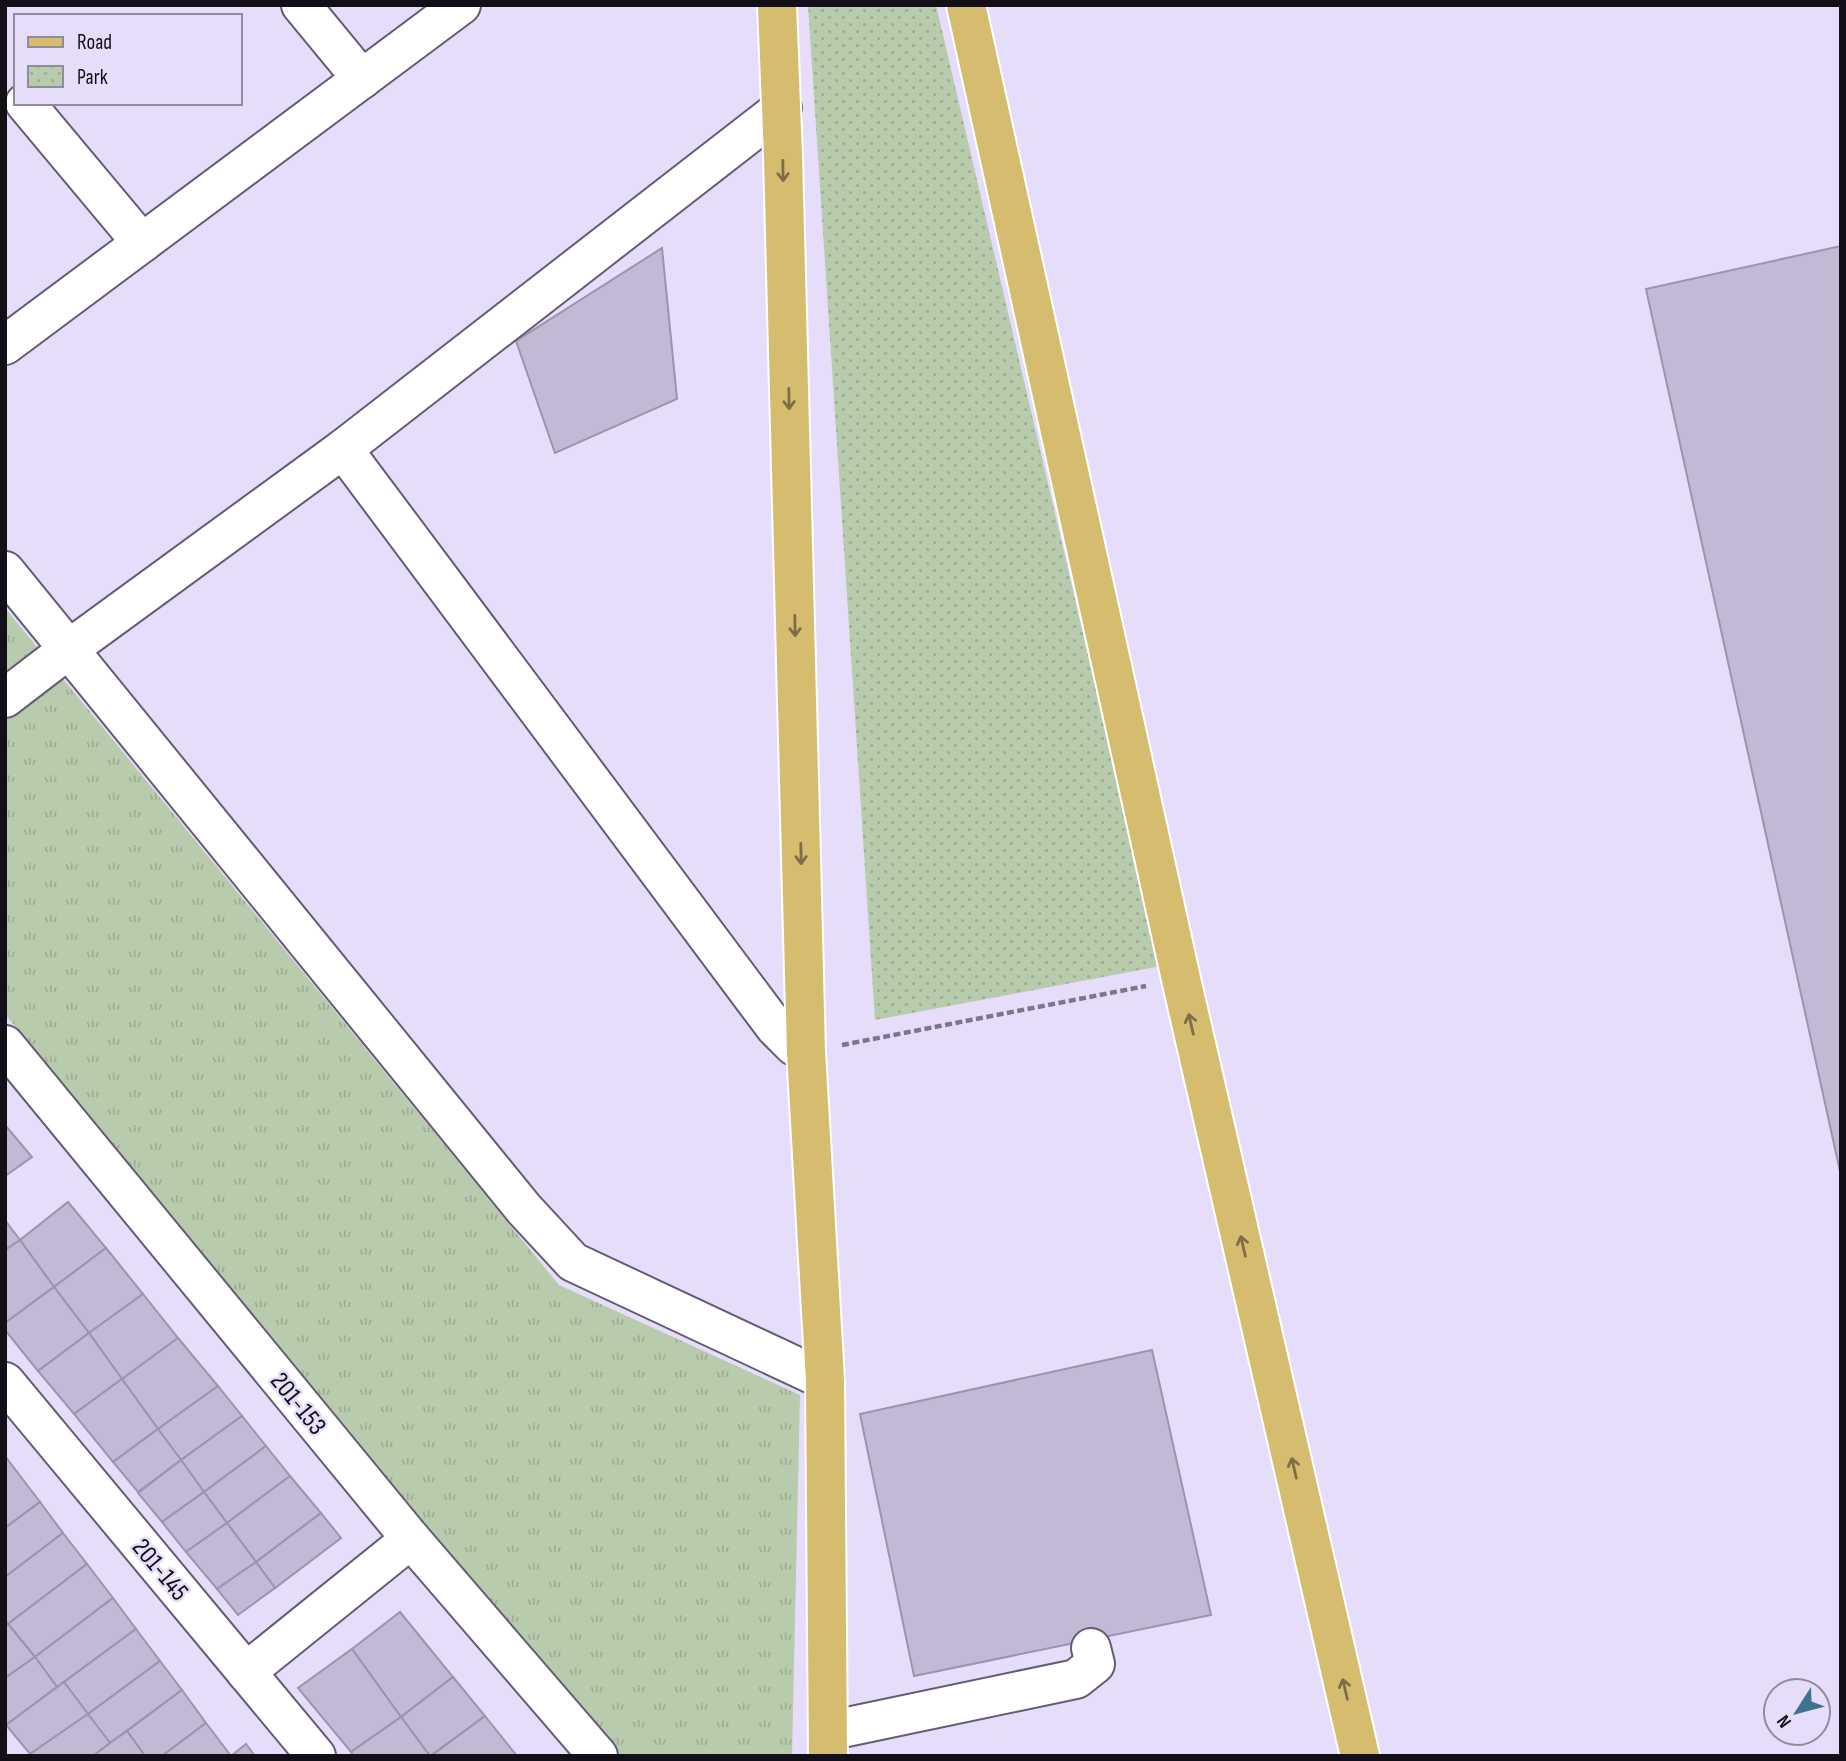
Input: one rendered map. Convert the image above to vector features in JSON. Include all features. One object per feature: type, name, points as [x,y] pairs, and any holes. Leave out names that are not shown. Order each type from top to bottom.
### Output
[{"type":"main road","points":[[777,5],[807,1052],[825,1380],[828,1743]]},
{"type":"main road","points":[[966,5],[1181,979],[1360,1756]]},
{"type":"street","points":[[301,5],[362,79]]},
{"type":"street","points":[[5,345],[461,5]]},
{"type":"street","points":[[27,105],[142,243]]},
{"type":"street","points":[[5,698],[343,449],[782,108]]},
{"type":"street","points":[[343,449],[775,1027],[794,1046],[807,1052]]},
{"type":"street","points":[[5,571],[524,1209],[573,1262],[825,1380]]},
{"type":"street","name":"201-153","points":[[10,1060],[411,1539],[598,1756]]},
{"type":"street","name":"201-145","points":[[7,1388],[316,1756]]},
{"type":"street","points":[[246,1672],[411,1539]]},
{"type":"street","points":[[828,1743],[1076,1679],[1095,1664],[1091,1648]]},
{"type":"path","points":[[807,1052],[1181,979]]},
{"type":"green space","points":[[808,5],[936,5],[1161,966],[875,1020]]},
{"type":"green space","points":[[5,608],[559,1285],[800,1395],[792,1756],[614,1756],[425,1534],[5,1014]]},
{"type":"building","points":[[1841,246],[1841,1176],[1646,289]]},
{"type":"building","points":[[662,248],[677,399],[555,453],[516,341]]},
{"type":"building","points":[[5,1125],[32,1157],[5,1176]]},
{"type":"building","points":[[68,1202],[106,1248],[54,1287],[20,1240]]},
{"type":"building","points":[[5,1220],[20,1240],[5,1250]]},
{"type":"building","points":[[20,1240],[54,1287],[5,1323],[5,1250]]},
{"type":"building","points":[[106,1248],[143,1294],[89,1333],[54,1287]]},
{"type":"building","points":[[54,1287],[89,1333],[38,1371],[5,1330],[5,1323]]},
{"type":"building","points":[[143,1294],[178,1338],[122,1379],[89,1333]]},
{"type":"building","points":[[89,1333],[122,1379],[74,1414],[38,1371]]},
{"type":"building","points":[[178,1338],[218,1386],[158,1429],[122,1379]]},
{"type":"building","points":[[1152,1350],[1211,1615],[914,1676],[860,1414]]},
{"type":"building","points":[[122,1379],[158,1429],[113,1462],[74,1414]]},
{"type":"building","points":[[218,1386],[242,1416],[181,1460],[158,1429]]},
{"type":"building","points":[[242,1416],[266,1446],[204,1492],[181,1460]]},
{"type":"building","points":[[158,1429],[181,1460],[138,1492],[113,1462]]},
{"type":"building","points":[[266,1446],[290,1476],[227,1523],[204,1492]]},
{"type":"building","points":[[5,1456],[40,1502],[5,1528]]},
{"type":"building","points":[[181,1460],[204,1492],[162,1522],[138,1493]]},
{"type":"building","points":[[290,1476],[321,1513],[256,1562],[227,1523]]},
{"type":"building","points":[[204,1492],[227,1523],[186,1552],[162,1522]]},
{"type":"building","points":[[40,1502],[63,1533],[5,1577],[5,1528]]},
{"type":"building","points":[[321,1513],[341,1538],[275,1588],[256,1562]]},
{"type":"building","points":[[227,1523],[256,1562],[217,1589],[186,1552]]},
{"type":"building","points":[[63,1533],[87,1564],[8,1624],[5,1619],[5,1577]]},
{"type":"building","points":[[256,1562],[275,1588],[238,1615],[217,1589]]},
{"type":"building","points":[[87,1564],[113,1598],[35,1657],[8,1624]]},
{"type":"building","points":[[113,1598],[136,1629],[57,1687],[35,1657]]},
{"type":"building","points":[[400,1612],[453,1677],[401,1717],[352,1649]]},
{"type":"building","points":[[8,1624],[35,1657],[5,1678],[5,1626]]},
{"type":"building","points":[[136,1629],[160,1661],[88,1714],[64,1682]]},
{"type":"building","points":[[352,1649],[401,1717],[351,1752],[298,1688]]},
{"type":"building","points":[[35,1657],[57,1687],[6,1725],[5,1678]]},
{"type":"building","points":[[160,1661],[182,1690],[110,1743],[88,1714]]},
{"type":"building","points":[[453,1677],[485,1716],[430,1756],[401,1717]]},
{"type":"building","points":[[64,1682],[88,1714],[30,1754],[6,1725]]},
{"type":"building","points":[[182,1690],[206,1723],[162,1756],[145,1756],[127,1731]]},
{"type":"building","points":[[88,1714],[110,1743],[93,1756],[31,1756],[30,1754]]},
{"type":"building","points":[[485,1716],[517,1756],[431,1756]]},
{"type":"building","points":[[401,1717],[430,1756],[354,1756],[351,1752]]},
{"type":"building","points":[[206,1723],[231,1756],[162,1756]]},
{"type":"building","points":[[127,1731],[145,1756],[93,1756],[110,1743]]},
{"type":"building","points":[[246,1744],[255,1756],[231,1756]]}]
